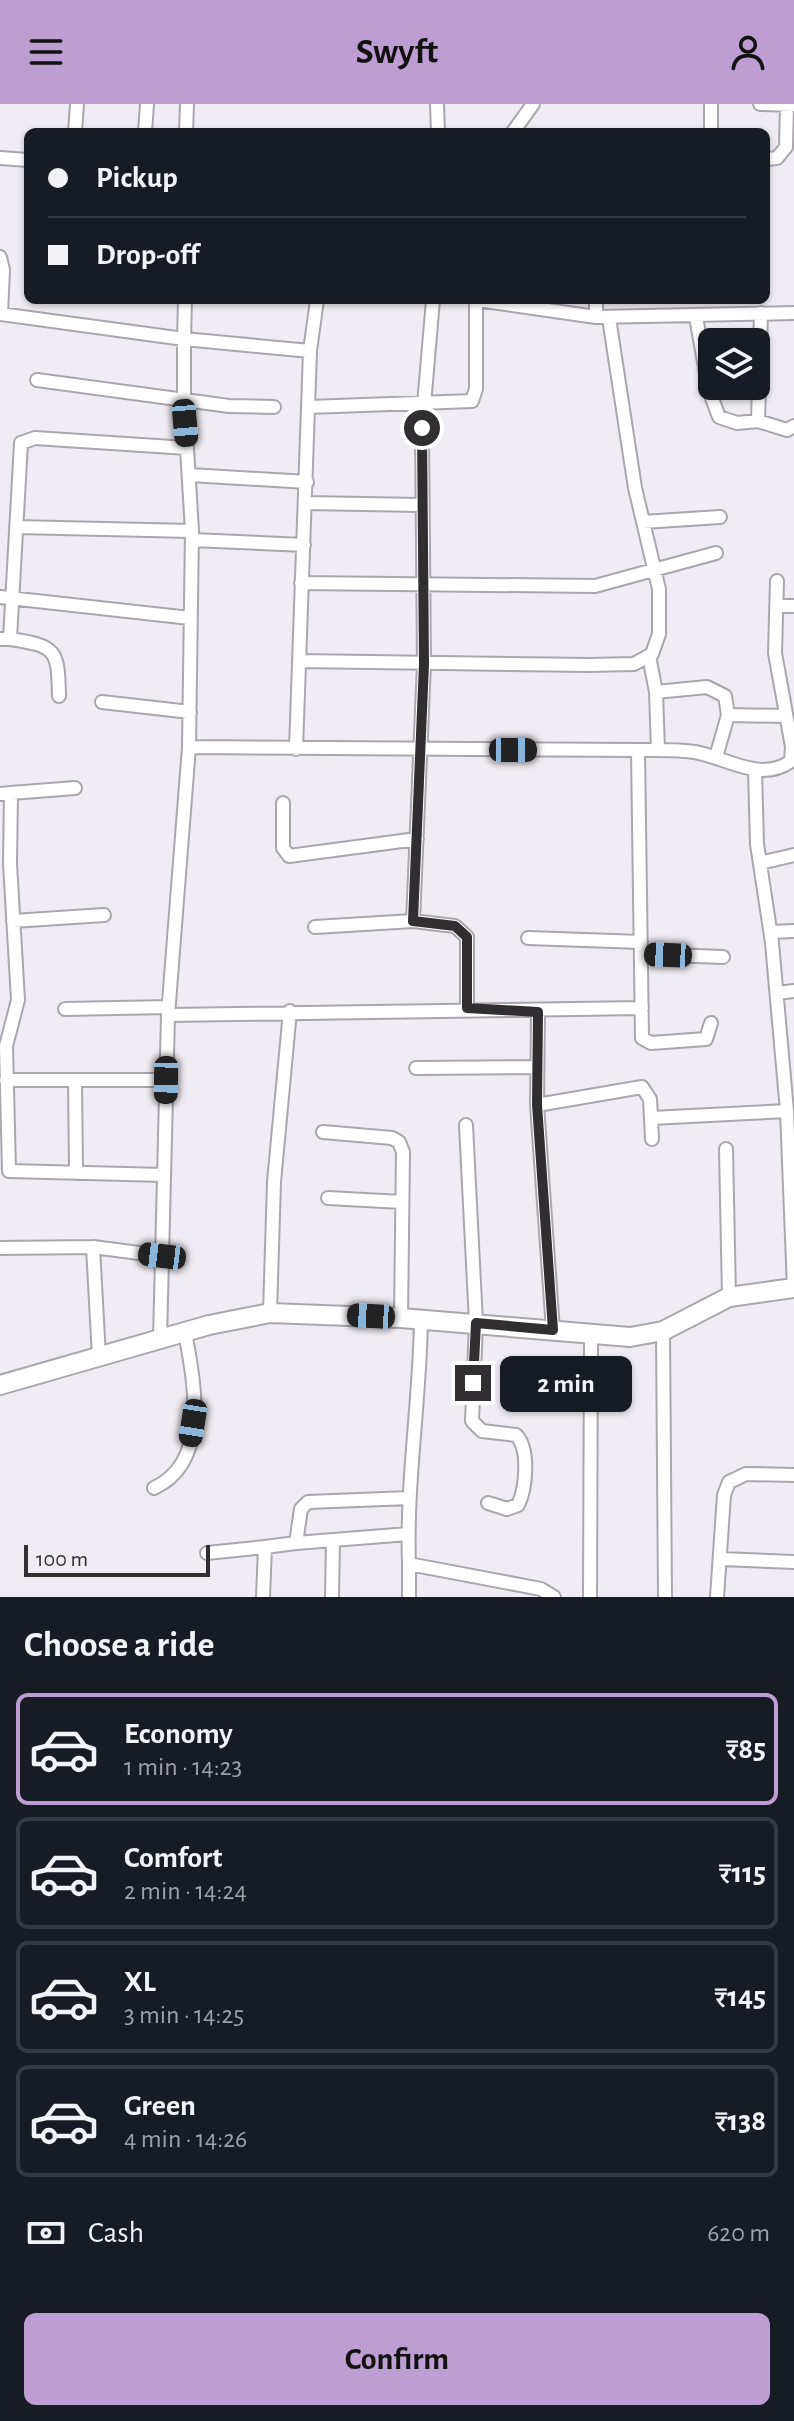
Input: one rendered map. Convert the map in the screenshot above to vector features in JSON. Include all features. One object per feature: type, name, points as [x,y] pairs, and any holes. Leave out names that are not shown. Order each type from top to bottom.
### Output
[{"type":"street","points":[[75,128],[77,104]]},
{"type":"street","points":[[145,128],[147,104]]},
{"type":"street","points":[[186,128],[187,104]]},
{"type":"street","points":[[437,104],[438,128]]},
{"type":"street","points":[[516,128],[533,104]]},
{"type":"street","points":[[711,104],[711,128]]},
{"type":"street","points":[[760,104],[794,105]]},
{"type":"street","points":[[770,159],[777,158],[786,147],[787,105]]},
{"type":"street","points":[[0,158],[24,160]]},
{"type":"street","points":[[0,257],[3,270],[0,314],[184,339],[310,351]]},
{"type":"street","points":[[160,1339],[168,1011],[190,712],[192,535],[184,399],[185,304]]},
{"type":"street","points":[[296,749],[310,351],[316,304]]},
{"type":"street","points":[[413,921],[424,664],[420,505],[433,304]]},
{"type":"street","points":[[309,407],[468,403],[475,398],[477,304]]},
{"type":"street","points":[[505,304],[603,318],[794,313]]},
{"type":"street","points":[[598,304],[603,318],[660,608],[659,634],[649,656],[656,692],[658,750]]},
{"type":"street","points":[[758,421],[761,313]]},
{"type":"street","points":[[696,317],[714,409],[727,421],[758,421],[787,430],[794,426]]},
{"type":"street","points":[[37,380],[274,407]]},
{"type":"street","points":[[59,696],[55,653],[41,643],[5,639],[6,597],[16,527],[18,454],[26,439],[187,448]]},
{"type":"street","points":[[190,475],[307,482]]},
{"type":"street","points":[[306,503],[420,505]]},
{"type":"street","points":[[643,522],[720,517]]},
{"type":"street","points":[[16,527],[192,535],[304,545]]},
{"type":"street","points":[[301,583],[595,586],[716,553]]},
{"type":"street","points":[[189,747],[691,751],[755,770],[771,771],[791,761],[792,747],[785,716],[787,689],[775,641],[777,581]]},
{"type":"street","points":[[6,597],[190,618]]},
{"type":"street","points":[[776,606],[794,606]]},
{"type":"street","points":[[299,661],[589,665],[634,664],[649,656]]},
{"type":"street","points":[[656,692],[715,689],[725,696],[728,715],[716,757]]},
{"type":"street","points":[[102,702],[190,712]]},
{"type":"street","points":[[728,715],[785,716]]},
{"type":"street","points":[[638,750],[642,1038],[651,1043],[706,1039],[711,1023]]},
{"type":"street","points":[[0,1385],[185,1332],[270,1313],[421,1319],[630,1337],[663,1331],[729,1297],[794,1288],[787,1111],[771,932],[760,863],[755,770]]},
{"type":"street","points":[[0,1182],[9,1171],[6,1046],[18,1000],[13,921],[5,864],[6,794],[75,788]]},
{"type":"street","points":[[283,803],[283,848],[289,856],[417,839]]},
{"type":"street","points":[[760,863],[794,855]]},
{"type":"street","points":[[13,921],[104,915]]},
{"type":"street","points":[[315,927],[413,921],[455,926],[467,937],[467,1008]]},
{"type":"street","points":[[771,932],[794,931]]},
{"type":"street","points":[[528,938],[723,957]]},
{"type":"street","points":[[777,993],[794,991]]},
{"type":"street","points":[[65,1009],[290,1011],[467,1008],[538,1012],[642,1008]]},
{"type":"street","points":[[270,1313],[274,1182],[290,1011]]},
{"type":"street","points":[[538,1012],[537,1105],[553,1330]]},
{"type":"street","points":[[416,1068],[537,1067]]},
{"type":"street","points":[[6,1080],[166,1080]]},
{"type":"street","points":[[75,1080],[76,1173]]},
{"type":"street","points":[[537,1105],[642,1087],[650,1099],[652,1139]]},
{"type":"street","points":[[651,1118],[787,1111]]},
{"type":"street","points":[[466,1125],[476,1323],[472,1421],[482,1431],[516,1435],[524,1451],[523,1492],[518,1505],[507,1509],[488,1503]]},
{"type":"street","points":[[323,1132],[392,1138],[399,1142],[403,1152],[401,1318]]},
{"type":"street","points":[[726,1149],[729,1297]]},
{"type":"street","points":[[9,1171],[164,1175]]},
{"type":"street","points":[[328,1198],[402,1202]]},
{"type":"street","points":[[0,1248],[93,1247],[162,1256]]},
{"type":"street","points":[[93,1247],[99,1357]]},
{"type":"street","points":[[409,1597],[409,1498],[420,1388],[421,1319]]},
{"type":"street","points":[[663,1331],[665,1597]]},
{"type":"street","points":[[154,1488],[174,1475],[185,1462],[189,1447],[194,1398],[185,1332]]},
{"type":"street","points":[[590,1597],[591,1336]]},
{"type":"street","points":[[717,1597],[724,1495],[729,1482],[746,1474],[794,1475]]},
{"type":"street","points":[[296,1543],[301,1509],[308,1502],[409,1498]]},
{"type":"street","points":[[207,1553],[408,1534]]},
{"type":"street","points":[[332,1597],[333,1540]]},
{"type":"street","points":[[263,1597],[265,1547]]},
{"type":"street","points":[[721,1559],[794,1562]]},
{"type":"street","points":[[409,1564],[541,1589],[554,1597]]},
{"type":"route","points":[[422,428],[420,505],[424,664],[413,921],[455,926],[461,928],[467,937],[467,1008],[538,1012],[537,1105],[553,1330],[476,1323],[473,1383]]}]
